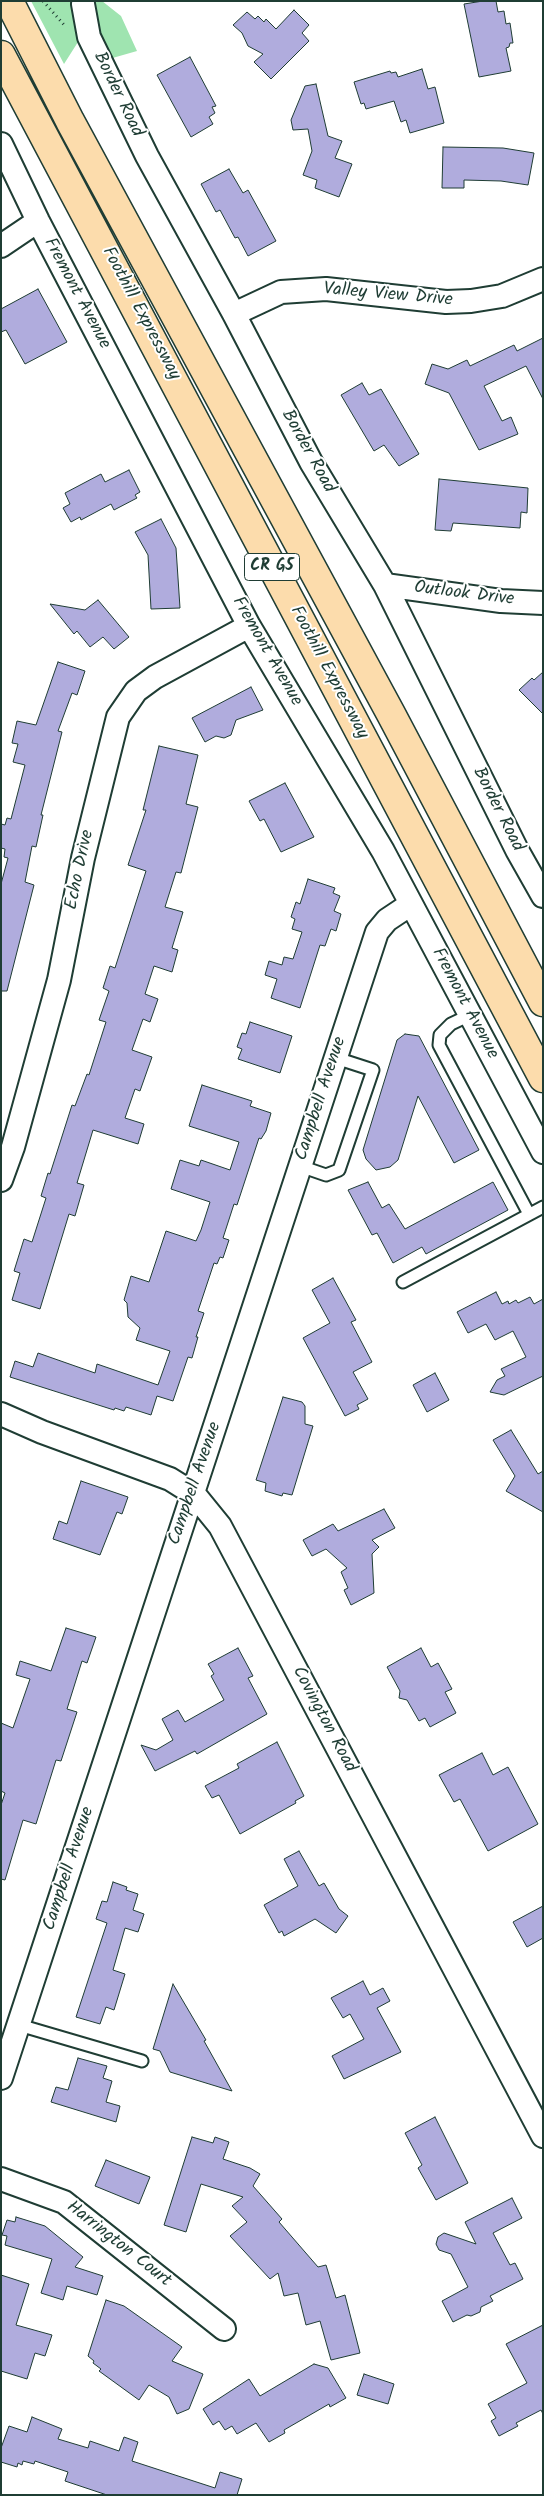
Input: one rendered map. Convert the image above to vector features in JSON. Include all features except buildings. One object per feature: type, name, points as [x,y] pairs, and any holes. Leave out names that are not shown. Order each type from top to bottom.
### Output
[{"type":"highway","name":"Foothill Expressway","points":[[8,1],[70,122],[391,714],[543,1002]]},
{"type":"highway","name":"Foothill Expressway","points":[[1,55],[543,1078]]},
{"type":"street","name":"Border Road","points":[[84,2],[89,37],[146,156],[234,314],[311,462],[384,585],[518,853],[543,896]]},
{"type":"street","name":"Fremont Avenue","points":[[1,144],[38,221],[249,626],[378,843],[543,1152]]},
{"type":"street","points":[[1,246],[38,221]]},
{"type":"street","name":"Valley View Drive","points":[[234,314],[281,292],[326,289],[446,302],[471,301],[502,296],[543,279]]},
{"type":"street","name":"Outlook Drive","points":[[384,585],[501,601],[543,603]]},
{"type":"street","name":"Echo Drive","points":[[1,1180],[13,1147],[59,980],[83,858],[118,718],[136,691],[155,677],[249,626]]},
{"type":"street","name":"Campbell Avenue","points":[[1,2078],[377,932],[387,920],[411,904]]},
{"type":"street","name":"Covington Road","points":[[1,1414],[42,1432],[170,1479],[194,1494],[220,1526],[543,2136]]},
{"type":"street","name":"Harrington Court","points":[[1,2180],[64,2202],[224,2329]]},
{"type":"lane","points":[[470,1015],[451,1024],[440,1035],[439,1045],[529,1214]]},
{"type":"lane","points":[[300,1166],[326,1175],[338,1170],[373,1070],[336,1058]]},
{"type":"lane","points":[[403,1282],[543,1207]]},
{"type":"lane","points":[[18,2025],[142,2061]]},
{"type":"green space","points":[[31,1],[102,1],[121,16],[137,51],[102,61],[78,42],[64,64]]}]
